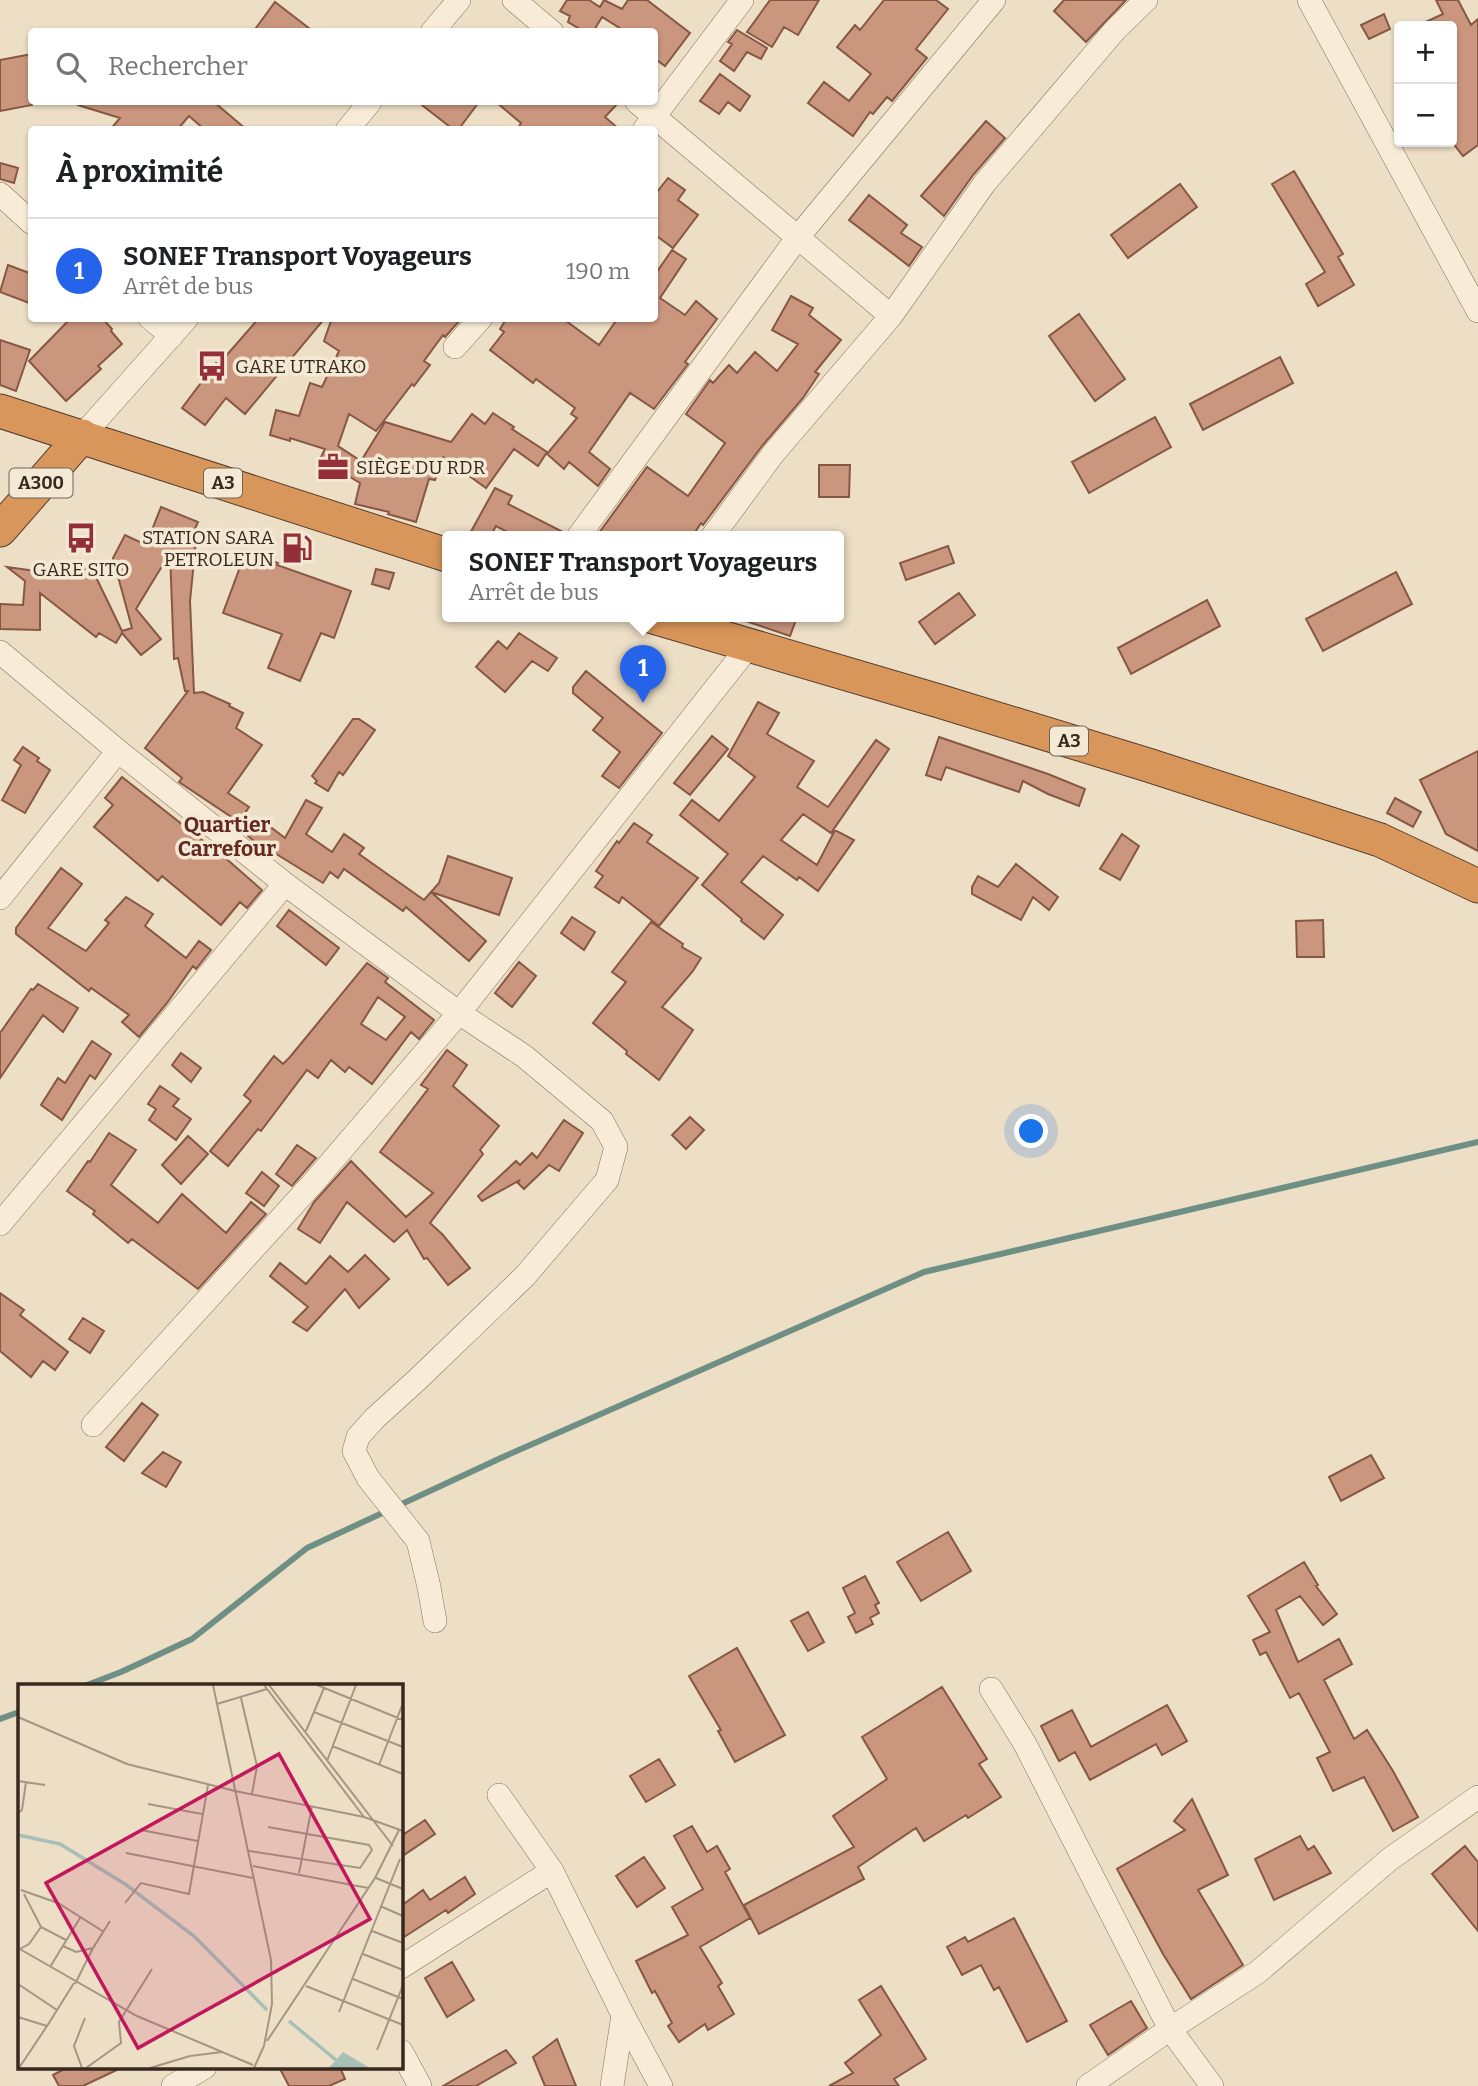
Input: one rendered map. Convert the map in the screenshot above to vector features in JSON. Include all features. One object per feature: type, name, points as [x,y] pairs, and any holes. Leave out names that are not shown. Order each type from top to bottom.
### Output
[{"type":"highway","name":"A3","points":[[0,411],[442,553]]},
{"type":"highway","name":"A300","points":[[0,530],[82,436]]},
{"type":"highway","name":"A3","points":[[670,622],[1122,757],[1380,840],[1478,886]]},
{"type":"street","points":[[435,28],[459,0]]},
{"type":"street","points":[[514,0],[547,28]]},
{"type":"street","points":[[658,100],[742,0]]},
{"type":"street","points":[[582,531],[798,237],[994,0]]},
{"type":"street","points":[[716,531],[773,454],[891,316],[984,184],[1115,30],[1146,0]]},
{"type":"street","points":[[1309,0],[1478,311]]},
{"type":"street","points":[[349,126],[367,105]]},
{"type":"street","points":[[658,126],[798,237],[891,316]]},
{"type":"street","points":[[0,194],[28,219]]},
{"type":"street","points":[[155,322],[172,336]]},
{"type":"street","points":[[82,436],[184,322]]},
{"type":"street","points":[[455,347],[477,322]]},
{"type":"street","points":[[93,1425],[314,1182],[459,1013],[749,646]]},
{"type":"street","points":[[0,652],[118,751],[285,884],[459,1013],[524,1056],[602,1121],[616,1147],[607,1180],[525,1276],[358,1437],[354,1451],[368,1478],[418,1541],[435,1621]]},
{"type":"street","points":[[0,898],[118,751]]},
{"type":"street","points":[[0,1224],[285,884]]},
{"type":"street","points":[[991,1689],[1025,1744],[1170,2029],[1212,2086]]},
{"type":"street","points":[[499,1795],[552,1871],[661,2086]]},
{"type":"street","points":[[1088,2086],[1258,1972],[1390,1858],[1478,1797]]},
{"type":"street","points":[[402,1966],[552,1871]]},
{"type":"street","points":[[612,2086],[615,2082],[623,2015]]},
{"type":"street","points":[[402,2053],[420,2086]]},
{"type":"street","points":[[173,2086],[203,2068]]},
{"type":"building","points":[[567,0],[589,0],[600,7],[604,0],[622,9],[628,0],[647,0],[690,33],[665,66],[658,61],[658,28],[620,28],[602,17],[595,28],[578,28],[568,22],[570,16],[560,11]]},
{"type":"building","points":[[770,0],[819,0],[798,35],[784,27],[772,47],[747,32]]},
{"type":"building","points":[[884,0],[936,0],[948,9],[916,49],[927,58],[892,101],[887,97],[873,114],[870,112],[853,136],[808,103],[824,82],[849,101],[871,74],[837,47],[855,25],[860,30]]},
{"type":"building","points":[[1064,0],[1126,0],[1086,42],[1054,11]]},
{"type":"building","points":[[1436,0],[1458,0],[1471,25],[1478,19],[1478,145],[1463,156],[1456,147],[1457,21],[1428,21],[1443,14]]},
{"type":"building","points":[[275,2],[309,28],[256,28]]},
{"type":"building","points":[[1384,14],[1390,29],[1369,39],[1361,25]]},
{"type":"building","points":[[737,30],[767,48],[761,59],[747,52],[734,71],[720,61],[732,44],[728,42]]},
{"type":"building","points":[[28,55],[28,105],[32,105],[0,111],[0,60]]},
{"type":"building","points":[[720,74],[750,96],[740,111],[728,102],[719,114],[700,101]]},
{"type":"building","points":[[78,105],[218,105],[242,126],[200,126],[189,116],[180,126],[113,126],[120,118]]},
{"type":"building","points":[[422,105],[477,105],[461,126],[449,126]]},
{"type":"building","points":[[500,105],[616,105],[605,117],[615,126],[519,126],[521,123]]},
{"type":"building","points":[[986,121],[1005,138],[973,175],[944,216],[921,196]]},
{"type":"building","points":[[0,163],[18,168],[14,183],[0,179]]},
{"type":"building","points":[[1294,171],[1343,254],[1338,257],[1354,285],[1318,306],[1306,284],[1325,272],[1272,184]]},
{"type":"building","points":[[668,178],[685,190],[678,200],[698,215],[673,248],[658,237],[658,191]]},
{"type":"building","points":[[1180,184],[1197,207],[1128,258],[1111,235]]},
{"type":"building","points":[[869,195],[907,225],[901,233],[922,247],[909,266],[849,220]]},
{"type":"building","points":[[672,250],[686,259],[660,298],[685,315],[696,301],[717,319],[654,409],[630,393],[589,452],[610,469],[598,486],[569,462],[564,469],[547,454],[577,418],[571,414],[575,408],[536,379],[533,383],[490,350],[504,332],[500,329],[504,322],[567,322],[599,345],[615,322],[658,322],[658,270]]},
{"type":"building","points":[[8,265],[28,272],[28,302],[0,292]]},
{"type":"building","points":[[791,296],[813,308],[809,315],[841,340],[815,372],[819,374],[803,398],[762,446],[703,525],[701,523],[696,531],[600,531],[647,467],[688,496],[725,443],[686,414],[710,380],[713,383],[729,365],[737,373],[755,352],[777,371],[798,344],[772,330]]},
{"type":"building","points":[[1079,314],[1125,379],[1095,401],[1049,336]]},
{"type":"building","points":[[67,322],[106,322],[122,344],[98,366],[101,369],[66,401],[29,361]]},
{"type":"building","points":[[256,322],[322,322],[245,414],[226,398],[205,425],[182,408],[216,363],[219,364]]},
{"type":"building","points":[[331,322],[458,322],[445,337],[443,335],[424,361],[430,365],[376,431],[349,414],[338,446],[361,461],[385,422],[451,442],[472,414],[485,424],[493,413],[547,452],[538,466],[514,449],[486,488],[443,457],[435,480],[429,479],[416,522],[355,504],[360,483],[320,459],[325,449],[270,435],[276,410],[299,416],[310,383],[322,387],[339,351],[324,341]]},
{"type":"building","points":[[0,340],[30,350],[16,391],[0,385]]},
{"type":"building","points":[[1280,357],[1293,383],[1203,430],[1190,404]]},
{"type":"building","points":[[1155,417],[1171,447],[1089,493],[1072,462]]},
{"type":"building","points":[[819,465],[850,465],[849,497],[819,497]]},
{"type":"building","points":[[495,488],[512,496],[508,504],[561,531],[506,531],[496,526],[493,531],[471,531]]},
{"type":"building","points":[[161,507],[198,522],[191,538],[196,541],[190,601],[194,693],[203,692],[243,713],[236,728],[262,745],[228,793],[249,807],[239,822],[179,782],[182,778],[145,748],[188,691],[185,691],[178,658],[174,659],[170,553],[136,609],[161,639],[141,655],[122,633],[116,643],[99,633],[96,637],[40,593],[40,630],[0,629],[0,604],[23,605],[25,581],[7,567],[72,576],[79,564],[94,573],[122,631],[132,628],[113,558],[125,535],[146,545]]},
{"type":"building","points":[[948,546],[954,563],[906,580],[900,563]]},
{"type":"building","points":[[246,551],[351,591],[334,638],[321,633],[300,681],[268,668],[282,634],[223,613]]},
{"type":"building","points":[[376,569],[394,573],[389,589],[372,584]]},
{"type":"building","points":[[1396,572],[1412,604],[1323,651],[1306,619]]},
{"type":"building","points":[[959,593],[975,615],[935,644],[919,622]]},
{"type":"building","points":[[1207,600],[1220,626],[1131,674],[1118,648]]},
{"type":"building","points":[[749,622],[795,622],[790,636]]},
{"type":"building","points":[[519,633],[557,658],[548,671],[532,661],[505,692],[476,667],[498,641],[507,649]]},
{"type":"building","points":[[586,671],[662,733],[619,788],[602,776],[620,752],[593,730],[603,718],[573,693],[573,687]]},
{"type":"building","points":[[758,702],[779,713],[767,734],[814,761],[797,787],[828,807],[876,740],[889,749],[831,833],[803,814],[781,840],[817,865],[835,830],[854,840],[818,891],[763,856],[741,882],[783,915],[764,939],[702,885],[728,854],[680,815],[692,800],[719,821],[755,777],[728,756]]},
{"type":"building","points":[[353,719],[359,719],[375,730],[343,775],[339,772],[328,791],[315,783],[317,781],[312,776]]},
{"type":"building","points":[[712,736],[728,749],[690,795],[674,783]]},
{"type":"building","points":[[939,737],[1085,789],[1079,806],[1023,781],[1019,792],[946,767],[941,780],[926,775]]},
{"type":"building","points":[[23,747],[50,770],[25,813],[2,800],[21,765],[14,760]]},
{"type":"building","points":[[1478,751],[1478,851],[1446,834],[1420,780]]},
{"type":"building","points":[[122,777],[262,890],[247,908],[240,902],[221,925],[162,876],[158,881],[94,827],[113,805],[105,798]]},
{"type":"building","points":[[1395,798],[1421,812],[1413,827],[1387,813]]},
{"type":"building","points":[[306,800],[322,808],[306,834],[332,852],[344,834],[364,848],[359,854],[424,900],[431,892],[486,941],[469,961],[406,907],[403,911],[344,869],[338,878],[330,872],[323,883],[265,847],[263,849],[248,836],[260,819],[285,838]]},
{"type":"building","points":[[634,823],[652,835],[647,842],[698,878],[659,926],[622,897],[619,903],[595,887],[603,876],[596,871],[617,841],[619,843]]},
{"type":"building","points":[[1122,834],[1139,846],[1120,880],[1100,869]]},
{"type":"building","points":[[448,856],[512,878],[499,915],[431,892],[439,883]]},
{"type":"building","points":[[1016,864],[1058,897],[1049,910],[1033,897],[1021,920],[972,894],[972,887],[978,876],[998,887]]},
{"type":"building","points":[[61,868],[82,884],[48,928],[86,951],[109,923],[105,920],[126,897],[153,914],[145,926],[186,958],[199,941],[211,950],[196,969],[193,966],[139,1037],[122,1022],[129,1015],[91,988],[89,991],[16,934],[16,928]]},
{"type":"building","points":[[289,910],[339,948],[326,965],[277,926]]},
{"type":"building","points":[[572,917],[595,932],[584,950],[561,933]]},
{"type":"building","points":[[1323,920],[1324,957],[1297,957],[1296,921]]},
{"type":"building","points":[[651,922],[683,944],[682,947],[701,958],[662,1007],[693,1030],[659,1080],[593,1023],[626,982],[612,972]]},
{"type":"building","points":[[519,962],[536,976],[512,1007],[495,993]]},
{"type":"building","points":[[367,963],[388,978],[385,982],[434,1020],[419,1039],[411,1032],[372,1084],[349,1067],[345,1072],[331,1060],[318,1078],[307,1070],[261,1131],[258,1129],[228,1166],[210,1151],[251,1101],[244,1095],[274,1056],[283,1064]],"holes":[[[378,997],[405,1017],[386,1040],[361,1024]]]},
{"type":"building","points":[[38,984],[78,1008],[63,1032],[43,1015],[0,1078],[0,1033],[31,989]]},
{"type":"building","points":[[92,1041],[111,1054],[95,1079],[90,1075],[62,1120],[41,1105],[58,1078],[65,1083]]},
{"type":"building","points":[[447,1050],[467,1065],[453,1086],[499,1126],[480,1150],[483,1154],[430,1223],[470,1268],[448,1285],[427,1258],[424,1259],[407,1230],[394,1242],[347,1202],[320,1243],[298,1229],[314,1202],[351,1161],[406,1217],[433,1193],[380,1152],[428,1089],[421,1085]]},
{"type":"building","points":[[181,1053],[201,1068],[191,1082],[172,1065]]},
{"type":"building","points":[[160,1086],[179,1099],[173,1106],[191,1119],[176,1140],[149,1120],[156,1109],[148,1104]]},
{"type":"building","points":[[690,1117],[704,1130],[686,1149],[672,1135]]},
{"type":"building","points":[[564,1120],[583,1133],[559,1171],[549,1165],[524,1189],[518,1183],[520,1180],[482,1201],[478,1196],[516,1161],[520,1165],[532,1153],[537,1158]]},
{"type":"building","points":[[109,1133],[136,1150],[111,1185],[158,1223],[182,1194],[226,1233],[251,1202],[266,1214],[198,1289],[132,1239],[128,1243],[93,1214],[95,1211],[67,1191]]},
{"type":"building","points":[[188,1136],[208,1154],[181,1184],[162,1165]]},
{"type":"building","points":[[297,1145],[316,1158],[292,1186],[276,1174]]},
{"type":"building","points":[[262,1172],[279,1186],[264,1206],[246,1193]]},
{"type":"building","points":[[365,1255],[389,1279],[359,1308],[345,1289],[307,1331],[293,1322],[308,1307],[270,1276],[280,1263],[306,1284],[330,1256],[348,1272]]},
{"type":"building","points":[[0,1293],[24,1310],[20,1315],[68,1352],[55,1370],[43,1361],[31,1377],[0,1351]]},
{"type":"building","points":[[83,1318],[104,1331],[90,1353],[69,1339]]},
{"type":"building","points":[[142,1403],[158,1415],[124,1461],[106,1447]]},
{"type":"building","points":[[163,1452],[181,1462],[166,1487],[142,1473]]},
{"type":"building","points":[[1371,1455],[1384,1478],[1341,1501],[1329,1477]]},
{"type":"building","points":[[948,1532],[971,1571],[921,1601],[897,1562]]},
{"type":"building","points":[[1304,1562],[1318,1585],[1316,1586],[1337,1614],[1323,1625],[1300,1596],[1276,1610],[1298,1662],[1339,1639],[1352,1664],[1324,1680],[1354,1739],[1367,1730],[1418,1817],[1393,1831],[1364,1777],[1333,1791],[1317,1758],[1330,1752],[1299,1693],[1290,1698],[1266,1652],[1260,1655],[1253,1640],[1270,1632],[1248,1596]]},
{"type":"building","points":[[865,1576],[879,1603],[875,1605],[879,1613],[870,1618],[873,1624],[856,1633],[848,1617],[855,1613],[843,1588]]},
{"type":"building","points":[[808,1612],[824,1642],[808,1651],[791,1621]]},
{"type":"building","points":[[737,1648],[785,1735],[735,1762],[718,1731],[721,1730],[689,1676]]},
{"type":"building","points":[[942,1687],[987,1759],[979,1764],[1001,1797],[924,1841],[916,1828],[858,1867],[864,1879],[759,1934],[744,1905],[854,1847],[833,1816],[887,1779],[862,1737]]},
{"type":"building","points":[[1167,1705],[1187,1741],[1162,1755],[1156,1744],[1090,1780],[1075,1752],[1059,1761],[1041,1726],[1072,1710],[1091,1747]]},
{"type":"building","points":[[659,1759],[675,1785],[646,1802],[630,1776]]},
{"type":"building","points":[[1192,1799],[1228,1875],[1198,1890],[1243,1965],[1191,1999],[1117,1869],[1185,1830],[1174,1821]]},
{"type":"building","points":[[425,1820],[435,1834],[402,1856],[402,1835]]},
{"type":"building","points":[[692,1826],[707,1852],[717,1846],[730,1869],[725,1872],[750,1918],[700,1947],[722,1983],[718,1986],[734,2014],[708,2030],[705,2024],[679,2042],[668,2026],[672,2023],[655,1991],[652,1993],[636,1961],[688,1935],[672,1907],[703,1889],[674,1836]]},
{"type":"building","points":[[1300,1836],[1308,1850],[1314,1846],[1331,1873],[1274,1900],[1255,1859]]},
{"type":"building","points":[[1465,1846],[1478,1862],[1478,1931],[1432,1874]]},
{"type":"building","points":[[644,1857],[665,1888],[637,1907],[616,1876]]},
{"type":"building","points":[[465,1877],[475,1894],[448,1913],[446,1910],[402,1938],[402,1905],[423,1890],[430,1900]]},
{"type":"building","points":[[1014,1918],[1067,2021],[1027,2042],[999,1987],[994,1990],[981,1965],[962,1975],[947,1947],[965,1937],[968,1942]]},
{"type":"building","points":[[452,1962],[474,2000],[447,2017],[425,1978]]},
{"type":"building","points":[[881,1986],[926,2059],[894,2079],[899,2086],[829,2086],[853,2073],[845,2063],[881,2035],[859,2000]]},
{"type":"building","points":[[1131,2001],[1147,2028],[1108,2055],[1090,2025]]},
{"type":"building","points":[[557,2039],[576,2086],[545,2086],[533,2057]]},
{"type":"building","points":[[506,2050],[516,2063],[476,2086],[443,2086]]},
{"type":"building","points":[[66,2068],[121,2068],[83,2086],[59,2086],[53,2075]]},
{"type":"building","points":[[280,2068],[340,2068],[345,2079],[329,2086],[289,2086]]},
{"type":"waterway","points":[[90,1684],[192,1639],[307,1548],[503,1457],[924,1272],[1478,1142]]},
{"type":"waterway","points":[[0,1719],[18,1712]]},
{"type":"place","name":"GARE UTRAKO","points":[[212,366]]},
{"type":"place","name":"SIÈGE DU RDR","points":[[333,467]]},
{"type":"place","name":"GARE SITO","points":[[81,538]]},
{"type":"place","name":"STATION SARA PETROLEUN","points":[[297,548]]},
{"type":"place","name":"SONEF Transport Voyageurs","points":[[643,703]]},
{"type":"district","name":"Quartier Carrefour","points":[[227,837]]}]
